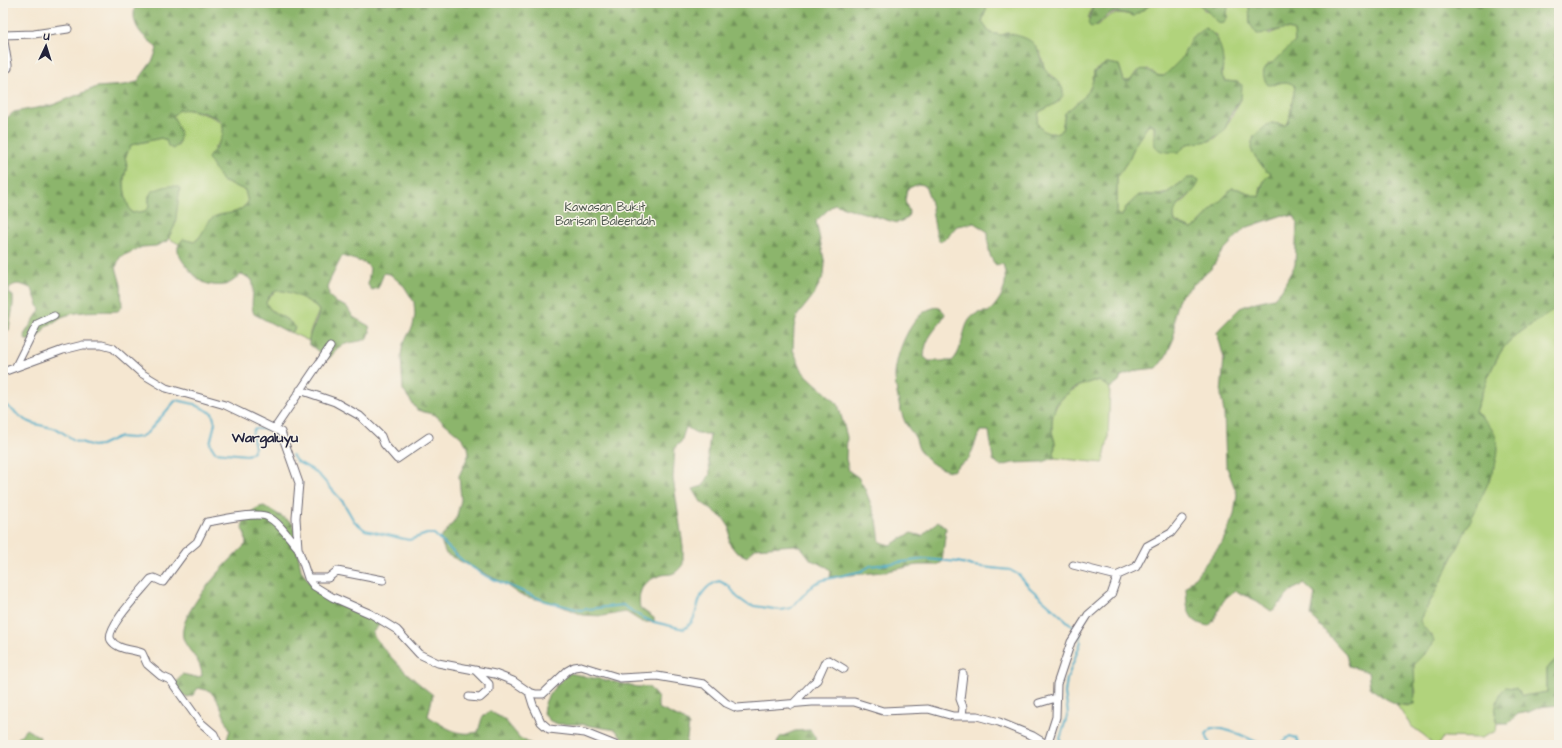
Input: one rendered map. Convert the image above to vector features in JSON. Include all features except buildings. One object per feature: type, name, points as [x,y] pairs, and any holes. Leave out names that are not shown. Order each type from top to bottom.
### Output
[{"type":"street","points":[[3,70],[8,68],[8,65],[3,35],[34,34],[68,29]]},
{"type":"street","points":[[16,366],[37,324],[54,316]]},
{"type":"street","points":[[3,372],[16,366],[84,345],[102,345],[113,348],[142,373],[166,388],[225,405],[275,428],[281,432],[299,483],[296,518],[298,548],[308,578],[314,586],[322,592],[371,614],[397,630],[419,654],[438,663],[495,674],[513,682],[529,692],[536,694],[544,694],[567,672],[574,667],[581,666],[620,678],[657,676],[704,684],[726,703],[736,708],[854,702],[884,711],[923,709],[962,716],[977,716],[999,722],[1033,736],[1047,745],[1056,717],[1057,684],[1060,670],[1074,636],[1094,609],[1111,595],[1117,576]]},
{"type":"street","points":[[275,428],[330,347]]},
{"type":"street","points":[[300,390],[334,402],[360,416],[381,436],[384,444],[398,459],[429,437]]},
{"type":"street","points":[[219,745],[214,734],[200,722],[170,680],[161,676],[147,664],[142,653],[129,651],[112,641],[110,632],[123,612],[151,579],[154,578],[164,582],[185,552],[197,542],[207,522],[253,514],[264,515],[283,530],[298,548]]},
{"type":"street","points":[[1073,565],[1117,576],[1136,567],[1147,546],[1171,533],[1182,519]]},
{"type":"street","points":[[308,578],[328,578],[337,571],[383,580]]},
{"type":"street","points":[[792,704],[817,680],[825,662],[829,660],[835,662],[844,669]]},
{"type":"street","points":[[469,697],[480,698],[489,690],[489,684],[476,671]]},
{"type":"street","points":[[962,716],[963,707],[960,699],[963,674]]},
{"type":"street","points":[[529,692],[533,706],[541,722],[549,729],[585,733],[616,745]]},
{"type":"street","points":[[1038,703],[1056,698]]},
{"type":"green space","name":"Kawasan Bukit Barisan Baleendah","points":[[137,3],[988,3],[982,22],[990,33],[1002,35],[1007,33],[1028,39],[1036,46],[1048,74],[1062,87],[1062,98],[1053,105],[1039,112],[1037,123],[1042,130],[1048,133],[1055,133],[1062,130],[1065,113],[1085,96],[1091,85],[1094,72],[1107,63],[1119,65],[1124,81],[1130,81],[1135,74],[1143,69],[1153,74],[1164,76],[1182,58],[1192,37],[1205,28],[1213,34],[1221,48],[1223,59],[1222,76],[1225,81],[1237,82],[1242,85],[1241,99],[1231,114],[1224,131],[1209,141],[1187,144],[1179,152],[1164,152],[1157,149],[1155,146],[1154,125],[1149,124],[1136,143],[1129,159],[1117,177],[1117,212],[1121,217],[1126,207],[1139,195],[1164,195],[1188,178],[1194,178],[1199,181],[1192,192],[1176,209],[1174,215],[1175,222],[1192,229],[1232,188],[1259,197],[1264,180],[1271,173],[1266,171],[1253,154],[1251,148],[1254,136],[1267,125],[1272,123],[1285,125],[1289,121],[1295,86],[1288,82],[1268,85],[1264,77],[1264,69],[1274,62],[1295,42],[1294,31],[1290,29],[1281,29],[1257,34],[1250,24],[1249,3],[1559,3],[1559,307],[1522,331],[1504,347],[1492,369],[1475,412],[1488,423],[1494,433],[1498,443],[1497,457],[1490,480],[1420,621],[1434,640],[1432,646],[1414,664],[1414,704],[1402,705],[1379,695],[1370,687],[1368,672],[1349,666],[1346,654],[1311,616],[1315,594],[1304,584],[1292,590],[1276,608],[1271,611],[1257,601],[1236,591],[1225,599],[1216,617],[1209,626],[1196,621],[1189,613],[1186,588],[1222,543],[1234,515],[1237,494],[1226,465],[1224,413],[1221,394],[1224,358],[1217,333],[1240,308],[1256,302],[1274,298],[1282,289],[1295,265],[1297,222],[1295,217],[1283,215],[1245,228],[1221,253],[1212,268],[1179,298],[1174,315],[1174,338],[1166,356],[1157,368],[1139,370],[1121,376],[1119,381],[1110,388],[1099,381],[1093,381],[1074,388],[1060,400],[1056,405],[1052,419],[1052,432],[1055,443],[1054,458],[1043,462],[1013,463],[1001,466],[993,460],[989,431],[980,431],[969,459],[953,471],[948,471],[938,467],[925,458],[919,449],[915,437],[906,424],[899,405],[896,388],[895,377],[898,358],[901,347],[911,326],[925,311],[937,307],[945,314],[926,344],[924,357],[929,361],[952,361],[957,354],[968,322],[972,317],[979,313],[989,312],[1001,296],[1005,284],[1005,271],[1003,264],[996,265],[993,261],[989,250],[988,232],[974,223],[957,226],[944,240],[939,241],[930,199],[924,185],[918,184],[907,189],[905,201],[909,212],[908,218],[897,223],[834,204],[816,221],[825,264],[824,275],[813,296],[797,316],[794,327],[793,350],[803,372],[838,404],[847,437],[846,459],[849,471],[858,477],[865,489],[877,520],[880,542],[890,545],[911,533],[922,536],[938,521],[946,528],[942,562],[937,565],[918,565],[882,572],[830,577],[831,571],[827,567],[811,560],[801,547],[794,545],[755,548],[747,557],[736,552],[729,543],[730,528],[724,519],[701,502],[693,489],[703,486],[710,474],[708,454],[710,434],[698,434],[686,427],[681,442],[675,447],[673,478],[683,546],[683,564],[673,574],[656,577],[646,583],[641,591],[639,602],[640,608],[654,618],[654,622],[642,622],[626,612],[603,616],[583,615],[556,604],[520,595],[500,581],[446,554],[440,539],[456,519],[461,500],[459,476],[469,454],[468,447],[461,437],[435,415],[417,410],[403,390],[401,355],[403,344],[413,326],[415,315],[414,302],[404,286],[390,274],[384,273],[378,288],[372,290],[368,285],[370,268],[365,263],[342,256],[328,284],[329,296],[337,303],[347,307],[353,317],[369,326],[370,332],[368,338],[365,340],[344,344],[339,347],[328,359],[309,344],[310,335],[319,311],[312,303],[286,291],[276,291],[269,297],[266,303],[268,307],[292,324],[295,328],[292,333],[254,314],[252,306],[252,280],[242,274],[226,285],[209,284],[197,278],[184,264],[178,249],[179,244],[183,239],[194,242],[214,217],[240,210],[248,202],[245,190],[222,181],[208,158],[220,141],[223,132],[221,121],[212,116],[201,112],[179,110],[173,116],[179,129],[180,138],[179,142],[173,149],[168,146],[166,140],[161,138],[131,145],[125,158],[127,166],[124,189],[128,205],[132,213],[145,211],[149,207],[149,196],[152,191],[170,186],[180,188],[175,225],[167,241],[156,246],[142,247],[120,257],[116,267],[121,285],[122,307],[118,311],[84,312],[64,316],[45,327],[42,333],[32,341],[26,340],[24,335],[40,310],[32,289],[17,284],[9,288],[9,293],[13,296],[12,309],[9,330],[3,332],[3,121],[14,112],[53,105],[97,87],[125,85],[137,82],[153,60],[157,49],[137,28],[134,13]]},
{"type":"green space","points":[[988,3],[1055,3],[1066,6],[1072,3],[1094,3],[1088,18],[1097,26],[1110,15],[1122,13],[1134,16],[1153,3],[1199,3],[1205,11],[1227,18],[1228,3],[1249,3],[1250,24],[1269,34],[1284,28],[1294,31],[1295,42],[1274,62],[1268,64],[1274,85],[1285,81],[1290,82],[1295,86],[1289,121],[1285,125],[1272,123],[1259,134],[1252,144],[1251,148],[1271,173],[1261,186],[1259,197],[1232,188],[1192,229],[1175,222],[1174,212],[1175,208],[1189,196],[1194,178],[1182,182],[1168,192],[1162,194],[1146,194],[1126,207],[1121,217],[1117,212],[1117,177],[1129,159],[1136,143],[1149,124],[1154,125],[1154,142],[1184,148],[1187,144],[1215,139],[1228,124],[1241,100],[1237,82],[1225,81],[1222,76],[1223,62],[1218,40],[1215,34],[1192,37],[1182,58],[1164,76],[1158,76],[1148,69],[1137,71],[1130,81],[1124,81],[1119,65],[1107,63],[1094,71],[1089,91],[1081,100],[1065,113],[1062,130],[1054,133],[1048,133],[1042,130],[1037,123],[1039,112],[1060,101],[1054,77],[1045,70],[1040,52],[1008,33],[1002,35],[990,33],[982,22]]},
{"type":"green space","points":[[1094,3],[1153,3],[1134,16],[1120,12],[1112,13],[1091,28],[1088,23]]},
{"type":"green space","points":[[1199,3],[1228,3],[1227,18],[1223,23],[1218,22]]},
{"type":"green space","points":[[185,109],[218,120],[222,125],[224,131],[221,139],[214,148],[222,181],[245,190],[248,202],[235,213],[219,215],[213,219],[207,225],[201,236],[194,242],[183,240],[179,244],[168,238],[175,225],[149,196],[149,207],[145,211],[132,214],[128,206],[124,189],[124,180],[127,166],[125,158],[131,145],[161,138],[167,140],[168,146],[178,146],[178,127],[173,116],[179,110]]},
{"type":"green space","points":[[277,290],[288,292],[306,299],[319,311],[310,332],[309,341],[292,333],[295,328],[292,324],[272,311],[266,303],[268,298]]},
{"type":"green space","points":[[1559,307],[1559,659],[1555,660],[1547,669],[1547,692],[1522,697],[1519,690],[1495,718],[1497,723],[1496,731],[1481,738],[1443,737],[1438,745],[1433,745],[1425,736],[1411,726],[1396,704],[1408,706],[1416,692],[1413,680],[1414,664],[1432,646],[1432,635],[1426,632],[1420,621],[1453,557],[1480,416],[1475,412],[1492,369],[1504,347],[1522,331]]},
{"type":"green space","points":[[1093,381],[1099,381],[1110,388],[1108,440],[1103,463],[1054,458],[1055,442],[1052,432],[1052,420],[1058,404],[1076,388]]},
{"type":"green space","points":[[264,506],[293,523],[301,570],[317,593],[380,624],[372,633],[385,651],[400,667],[433,695],[428,716],[440,724],[457,732],[471,733],[478,732],[482,718],[489,711],[504,719],[520,738],[533,745],[227,745],[226,742],[230,730],[218,701],[210,691],[198,688],[193,695],[188,697],[179,694],[174,686],[182,674],[196,677],[202,676],[198,661],[184,641],[183,630],[187,618],[194,604],[204,590],[246,544],[245,534],[242,529],[246,517],[256,508]]},
{"type":"green space","points":[[1559,659],[1559,705],[1540,707],[1529,712],[1518,714],[1509,723],[1497,723],[1495,714],[1496,704],[1505,687],[1516,688],[1522,696],[1547,692],[1547,669],[1555,660]]},
{"type":"green space","points":[[569,673],[635,687],[649,687],[658,698],[658,708],[682,719],[689,725],[686,745],[630,745],[619,735],[616,730],[580,724],[558,724],[550,721],[543,713],[544,706],[552,691]]},
{"type":"green space","points":[[26,729],[40,737],[39,742],[33,745],[3,745],[3,742],[15,742]]},
{"type":"green space","points":[[810,730],[815,737],[816,745],[776,745],[780,737],[795,731]]},
{"type":"waterway","points":[[3,403],[25,420],[57,429],[74,440],[93,446],[101,445],[118,437],[140,437],[147,433],[176,400],[194,404],[212,413],[215,423],[210,444],[215,452],[247,455],[253,452],[255,447],[252,434],[254,429],[269,429]]},
{"type":"waterway","points":[[292,455],[296,461],[320,476],[343,502],[354,521],[365,530],[409,540],[427,534],[434,534],[464,562],[486,576],[545,601],[580,610],[623,605],[643,618],[684,629],[694,618],[700,597],[704,591],[710,585],[719,581],[729,586],[737,597],[748,605],[781,610],[791,608],[814,584],[823,580],[862,571],[870,566],[926,559],[1010,570],[1019,575],[1030,588],[1077,630]]},
{"type":"waterway","points":[[1061,745],[1060,739],[1068,713],[1065,693],[1067,679],[1081,642],[1080,633]]},
{"type":"waterway","points":[[1210,745],[1206,734],[1212,728],[1232,732],[1263,745]]},
{"type":"waterway","points":[[1278,745],[1290,736],[1296,738],[1300,745]]},
{"type":"district","name":"Wargaluyu","points":[[265,438]]}]
